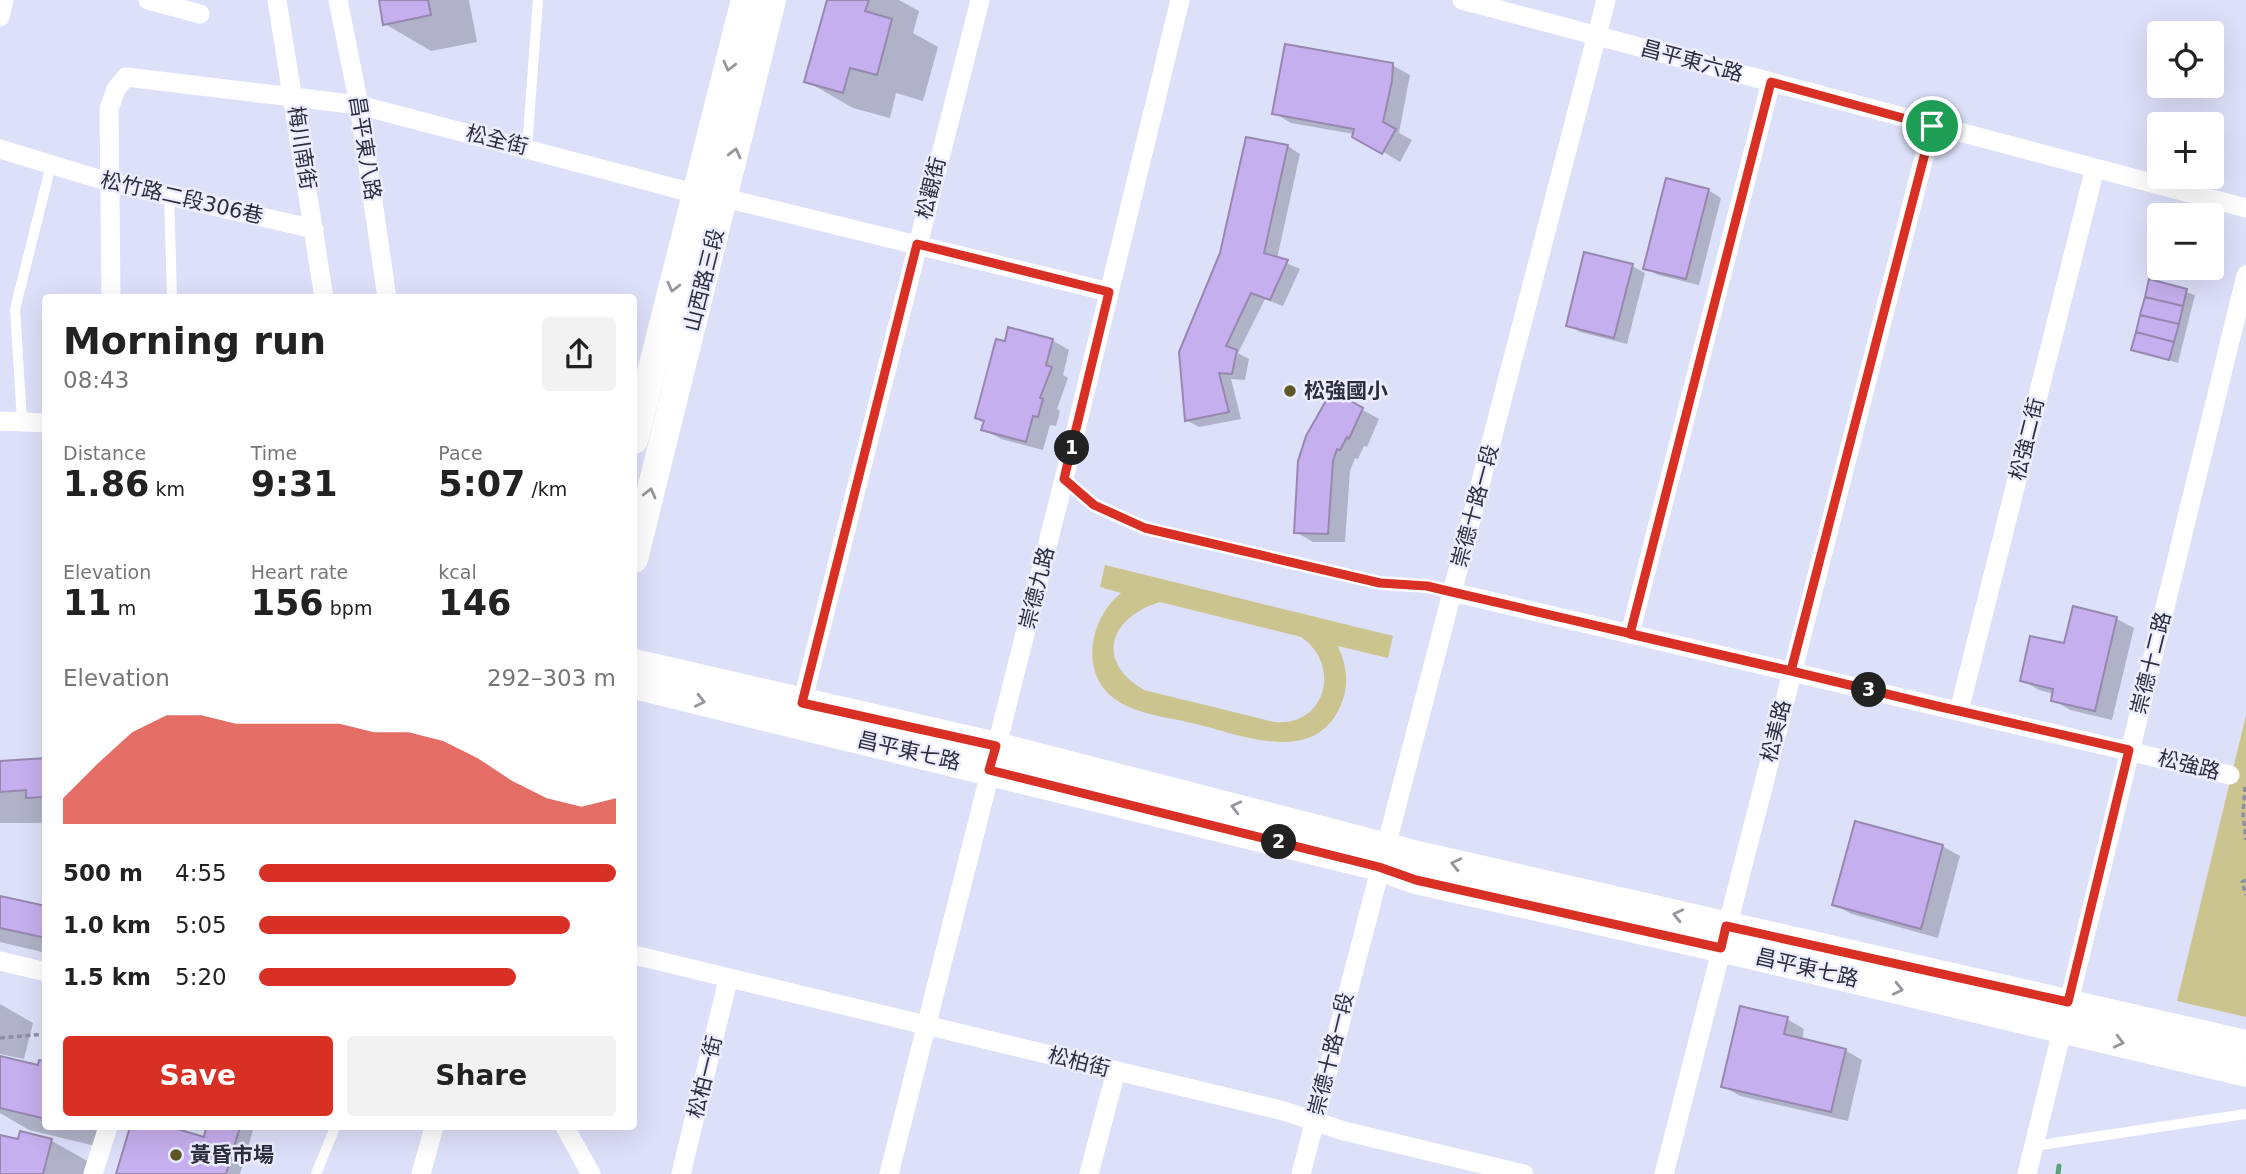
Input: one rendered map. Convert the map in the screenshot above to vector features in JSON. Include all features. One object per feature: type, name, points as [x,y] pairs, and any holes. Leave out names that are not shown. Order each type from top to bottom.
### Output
[{"type":"street","points":[[0,17],[4,0]]},
{"type":"street","points":[[148,0],[200,14]]},
{"type":"street","name":"梅川南街","points":[[277,0],[295,99],[323,294]]},
{"type":"street","name":"昌平東八路","points":[[338,0],[359,105],[386,294]]},
{"type":"street","name":"山西路三段","points":[[637,428],[745,0]]},
{"type":"street","name":"山西路三段","points":[[637,547],[772,0]]},
{"type":"street","name":"松觀街","points":[[802,703],[980,0]]},
{"type":"street","name":"崇德九路","points":[[888,1174],[1064,479],[1180,0]]},
{"type":"street","name":"昌平東六路","points":[[1462,0],[2246,208]]},
{"type":"street","name":"崇德十路一段","points":[[1301,1174],[1606,0]]},
{"type":"street","name":"松全街","points":[[109,182],[109,109],[116,89],[126,77],[359,105],[697,194]]},
{"type":"street","points":[[1630,634],[1771,82]]},
{"type":"street","name":"松美路","points":[[1664,1174],[1932,126]]},
{"type":"street","name":"松竹路二段306巷","points":[[0,149],[109,182],[314,229]]},
{"type":"street","name":"松強二街","points":[[1959,711],[2095,168]]},
{"type":"street","points":[[109,182],[111,294]]},
{"type":"street","points":[[725,198],[1109,292]]},
{"type":"street","name":"崇德十二路","points":[[2027,1174],[2246,275]]},
{"type":"street","points":[[0,421],[42,423]]},
{"type":"street","name":"松強路","points":[[1452,592],[2238,777]]},
{"type":"street","name":"昌平東七路","points":[[637,664],[802,703],[992,758],[1382,856],[1422,856],[1723,937],[2065,1015],[2246,1044]]},
{"type":"street","name":"昌平東七路","points":[[637,686],[992,758]]},
{"type":"street","name":"松柏街","points":[[637,956],[728,980],[926,1024],[1315,1121],[1490,1170],[1524,1174]]},
{"type":"street","points":[[0,961],[42,971]]},
{"type":"street","name":"松柏一街","points":[[681,1174],[728,980]]},
{"type":"street","name":"昌平東七路","points":[[2065,1015],[2246,1073]]},
{"type":"street","points":[[1089,1174],[1115,1071]]},
{"type":"street","points":[[93,1174],[107,1130]]},
{"type":"street","points":[[421,1174],[433,1130]]},
{"type":"street","points":[[567,1130],[591,1174]]},
{"type":"lane","points":[[527,148],[538,0]]},
{"type":"lane","points":[[22,421],[15,309],[51,165]]},
{"type":"lane","points":[[169,195],[172,294]]},
{"type":"lane","points":[[1064,479],[1094,505],[1145,528],[1380,583],[1427,586],[1452,592]]},
{"type":"lane","points":[[2034,1146],[2243,1114],[2246,1125]]},
{"type":"lane","points":[[316,1174],[334,1130]]},
{"type":"path","points":[[2238,777],[2246,840]]},
{"type":"path","points":[[2246,880],[2242,882],[2246,894]]},
{"type":"path","points":[[0,1038],[42,1034]]},
{"type":"shaded area","points":[[1105,565],[1393,636],[1388,658],[1338,646],[1344,661],[1346,684],[1340,707],[1328,725],[1312,736],[1294,741],[1252,739],[1139,711],[1111,696],[1095,671],[1093,643],[1103,615],[1121,593],[1100,587]],"holes":[[[1160,602],[1301,637],[1314,649],[1324,678],[1316,705],[1306,715],[1292,721],[1274,722],[1144,690],[1128,679],[1118,666],[1114,653],[1114,641],[1129,618]]]},
{"type":"shaded area","points":[[2246,715],[2246,1017],[2177,1001]]},
{"type":"building","points":[[379,0],[428,0],[431,15],[383,25]]},
{"type":"building","points":[[827,0],[869,0],[865,11],[892,19],[877,75],[850,68],[843,93],[804,82]]},
{"type":"building","points":[[1285,44],[1393,63],[1383,122],[1396,129],[1382,154],[1352,137],[1354,129],[1272,114]]},
{"type":"building","points":[[1246,137],[1288,145],[1264,253],[1288,260],[1270,300],[1251,293],[1226,346],[1237,350],[1232,374],[1219,373],[1229,412],[1185,421],[1179,352],[1220,253]]},
{"type":"building","points":[[1666,178],[1709,189],[1686,279],[1643,269]]},
{"type":"building","points":[[1584,252],[1633,264],[1614,338],[1566,326]]},
{"type":"building","points":[[2149,280],[2187,289],[2183,306],[2145,297]]},
{"type":"building","points":[[2145,297],[2183,306],[2179,324],[2140,315]]},
{"type":"building","points":[[2140,315],[2179,324],[2174,342],[2136,332]]},
{"type":"building","points":[[1008,327],[1053,339],[1046,365],[1052,367],[1040,398],[1043,399],[1038,417],[1033,416],[1026,442],[981,430],[984,421],[975,418],[996,339],[1005,341]]},
{"type":"building","points":[[2136,332],[2174,342],[2169,360],[2131,350]]},
{"type":"building","points":[[1332,390],[1363,408],[1349,439],[1347,437],[1340,450],[1337,449],[1333,461],[1328,534],[1294,533],[1298,461],[1306,436]]},
{"type":"building","points":[[2073,606],[2117,617],[2095,711],[2051,701],[2053,689],[2020,681],[2030,636],[2064,643]]},
{"type":"building","points":[[42,758],[42,797],[26,798],[26,790],[0,792],[0,761]]},
{"type":"building","points":[[1855,821],[1943,845],[1921,929],[1832,905]]},
{"type":"building","points":[[0,896],[42,905],[42,937],[0,928]]},
{"type":"building","points":[[1740,1006],[1788,1017],[1784,1034],[1846,1049],[1831,1112],[1721,1087]]},
{"type":"building","points":[[0,1056],[38,1065],[39,1060],[42,1060],[42,1118],[0,1108]]},
{"type":"building","name":"黃昏市場","points":[[129,1130],[181,1130],[204,1137],[205,1130],[239,1130],[226,1174],[116,1174]]},
{"type":"building","points":[[20,1131],[52,1139],[43,1174],[0,1174],[0,1135],[18,1139]]},
{"type":"waterway","points":[[2058,1174],[2059,1166]]},
{"type":"place","name":"松強國小","points":[[1290,391]]},
{"type":"place","name":"黃昏市場","points":[[176,1155]]},
{"type":"route","points":[[1932,126],[1771,82],[1630,634],[1791,671],[1941,707],[2129,750],[2068,1002],[1726,926],[1721,948],[1416,880],[1379,867],[989,770],[996,746],[802,703],[917,244],[1109,292],[1064,479],[1094,505],[1145,528],[1380,583],[1427,586],[1611,630],[1791,671],[1932,126]]}]
